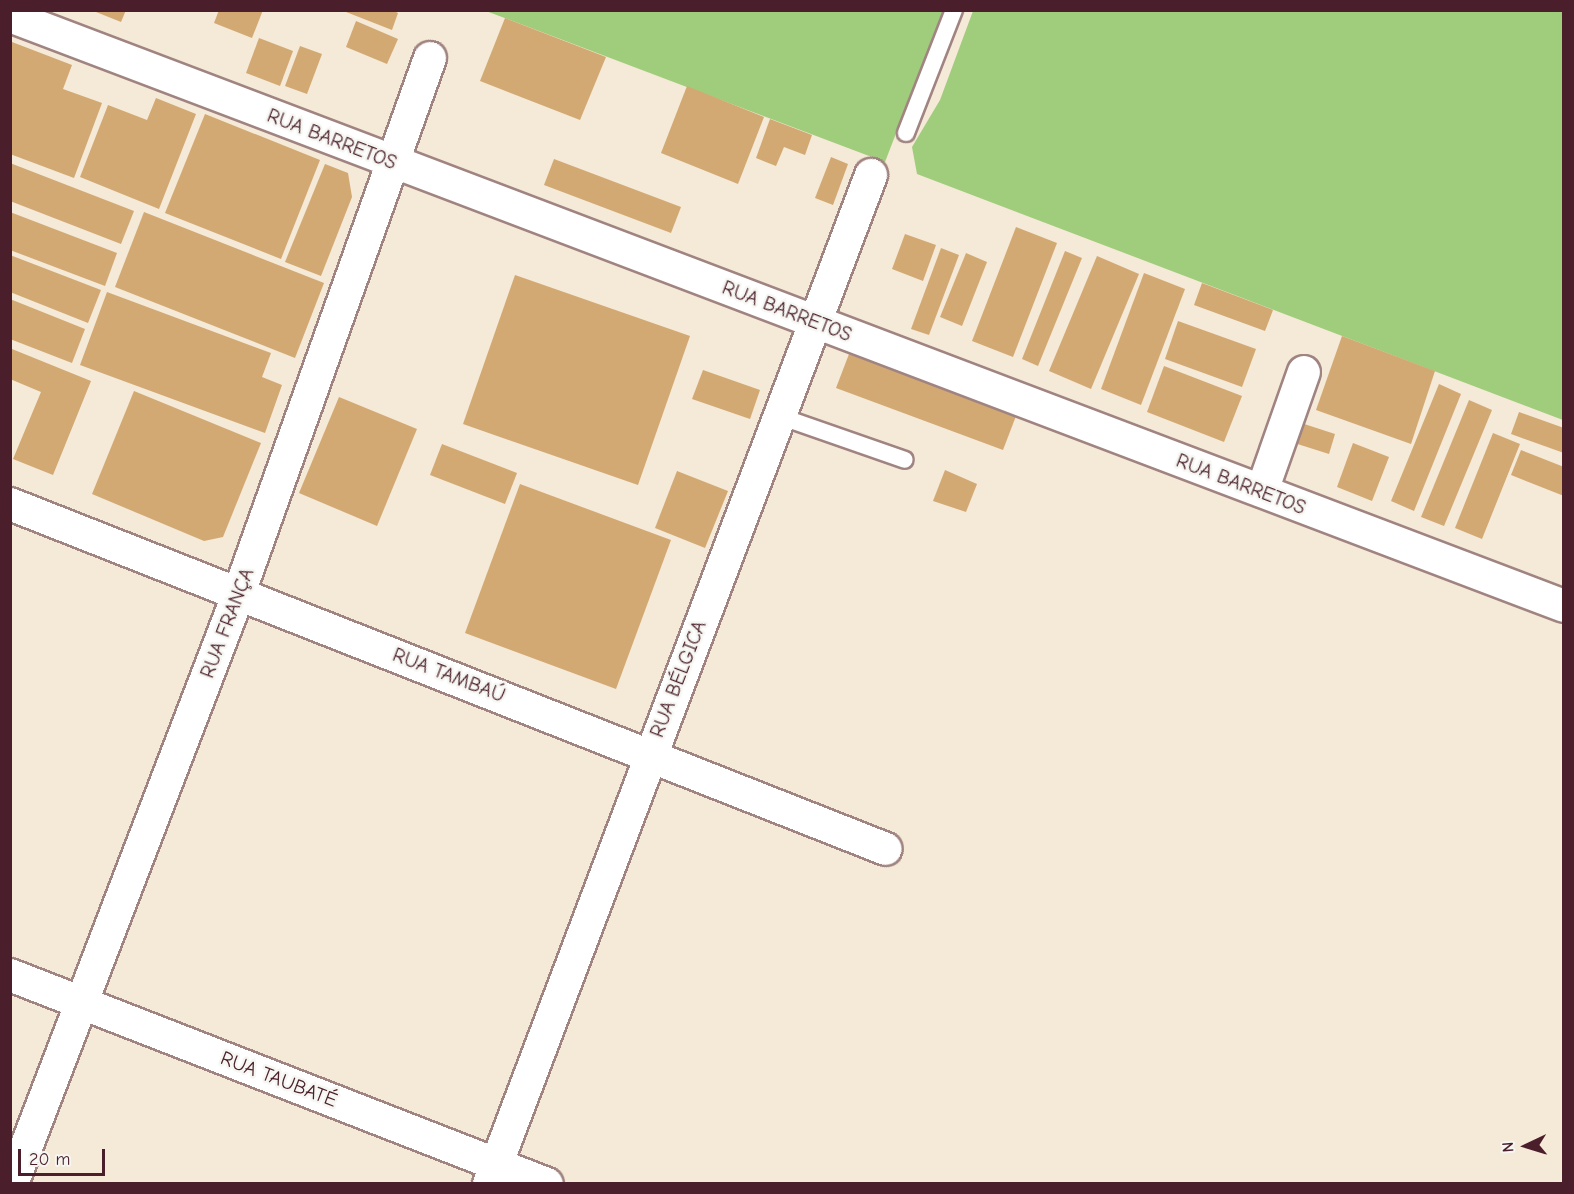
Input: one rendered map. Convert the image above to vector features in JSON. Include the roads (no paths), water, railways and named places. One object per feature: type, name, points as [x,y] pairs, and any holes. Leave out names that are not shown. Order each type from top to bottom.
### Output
[{"type":"street","name":"RUA BARRETOS","points":[[10,16],[1563,606]]},
{"type":"street","name":"RUA FRANÇA","points":[[12,1184],[79,1002],[239,593],[430,58]]},
{"type":"street","name":"RUA BÉLGICA","points":[[493,1173],[650,753],[871,175]]},
{"type":"street","points":[[1262,491],[1304,372]]},
{"type":"street","name":"RUA TAMBAÚ","points":[[10,504],[650,753],[886,849]]},
{"type":"street","name":"RUA TAUBATÉ","points":[[10,975],[493,1173],[547,1184]]},
{"type":"lane","points":[[906,133],[954,10]]},
{"type":"lane","points":[[780,416],[905,460]]}]
